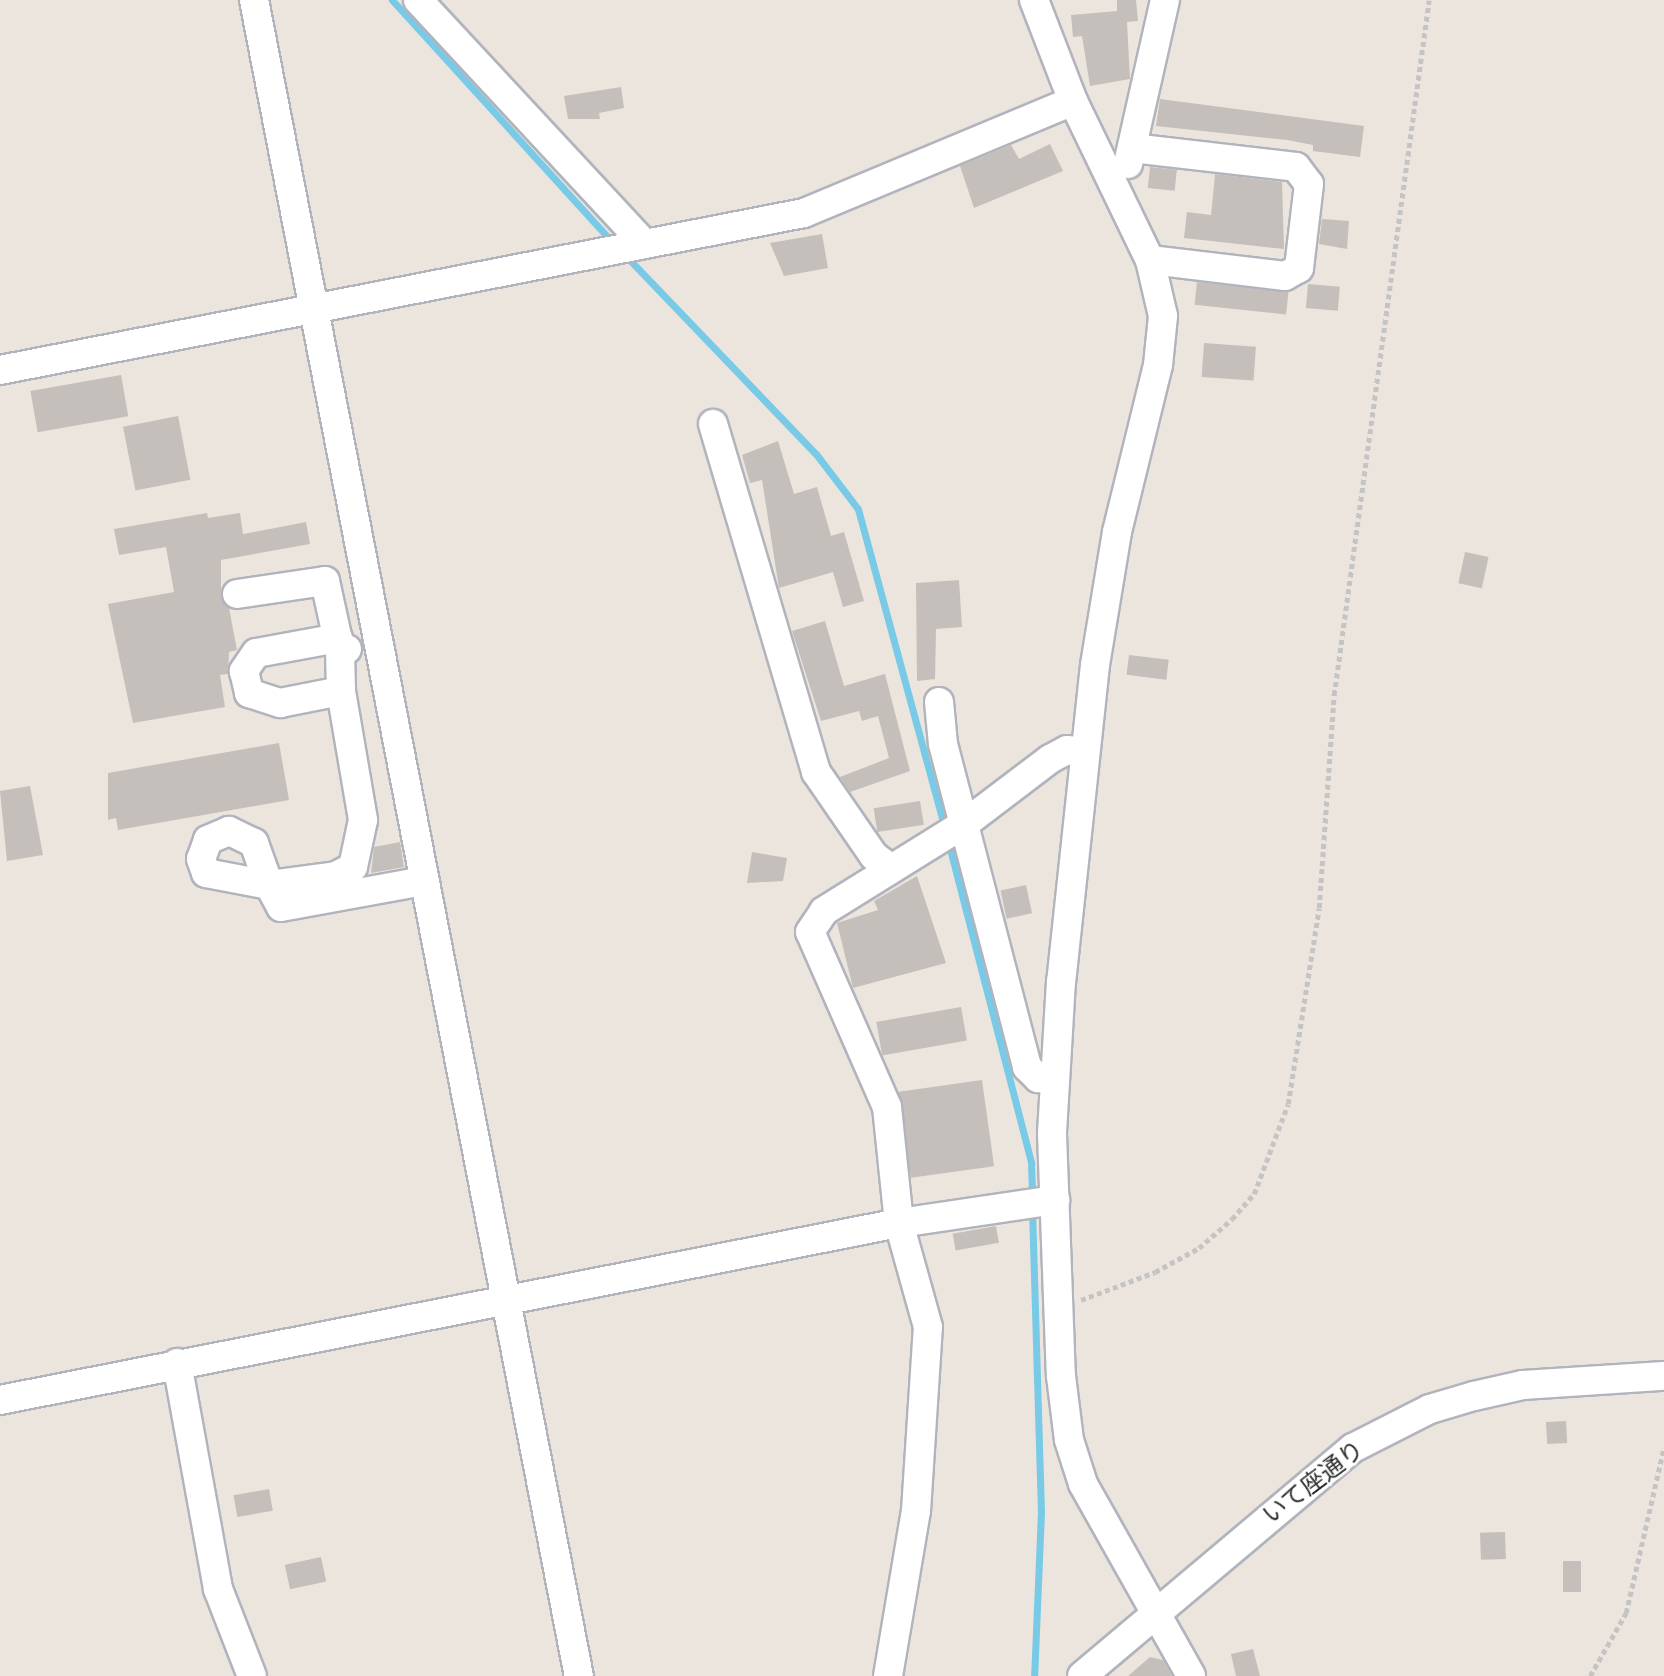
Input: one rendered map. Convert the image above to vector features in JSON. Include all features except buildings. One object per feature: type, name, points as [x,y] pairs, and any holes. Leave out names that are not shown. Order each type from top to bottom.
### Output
[{"type":"street","points":[[254,0],[579,1676]]},
{"type":"street","points":[[418,0],[629,246]]},
{"type":"street","points":[[1034,0],[1073,101],[1150,260],[1161,342],[1117,532],[1085,752],[1037,1200],[1060,1306],[1069,1440],[1083,1484],[1159,1610],[1191,1676]]},
{"type":"street","points":[[1117,189],[1132,148],[1165,0]]},
{"type":"street","points":[[0,370],[804,213],[1073,101]]},
{"type":"street","points":[[1132,148],[1296,167],[1309,184],[1299,268],[1285,276],[1150,260]]},
{"type":"street","points":[[713,424],[816,772],[874,856],[890,868]]},
{"type":"street","points":[[237,594],[325,581],[339,644],[341,691],[363,820],[359,858],[336,876],[269,885],[273,902],[293,907],[424,881]]},
{"type":"street","points":[[341,691],[268,703],[250,693],[244,671],[256,653],[339,644],[377,644]]},
{"type":"street","points":[[939,702],[953,830],[1027,1067],[1038,1078],[1052,1078]]},
{"type":"street","points":[[888,1676],[916,1511],[928,1327],[899,1223],[887,1107],[810,932],[824,911],[953,830],[1050,759],[1067,750],[1085,752]]},
{"type":"street","points":[[0,1400],[177,1363],[899,1223],[1037,1200]]},
{"type":"street","points":[[177,1363],[218,1589],[252,1676]]},
{"type":"street","name":"いて座通り","points":[[1082,1676],[1353,1448],[1430,1409],[1522,1385],[1664,1376]]},
{"type":"path","points":[[1060,1306],[1142,1277],[1199,1248],[1254,1194],[1288,1104],[1318,908],[1351,558],[1429,0]]},
{"type":"path","points":[[1590,1676],[1626,1614],[1664,1447]]},
{"type":"waterway","points":[[392,0],[614,244]]},
{"type":"waterway","points":[[625,255],[816,454],[858,509],[945,830]]},
{"type":"waterway","points":[[948,841],[1031,1163],[1032,1197]]},
{"type":"waterway","points":[[1032,1209],[1041,1512],[1034,1676]]}]
